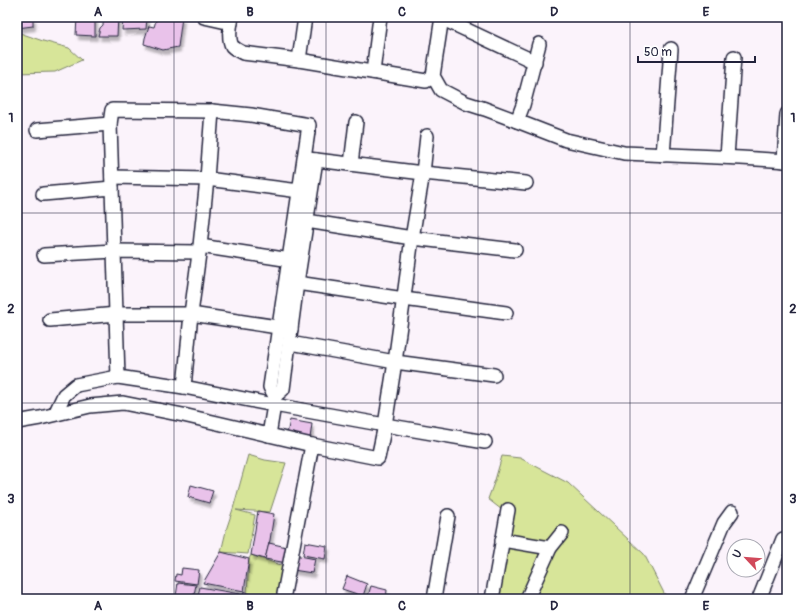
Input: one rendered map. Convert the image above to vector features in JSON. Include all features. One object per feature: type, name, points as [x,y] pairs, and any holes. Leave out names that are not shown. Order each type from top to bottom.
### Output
[{"type":"street","points":[[204,17],[231,20],[230,41],[236,50],[243,53],[299,60],[426,81],[433,76]]},
{"type":"street","points":[[299,60],[305,17]]},
{"type":"street","points":[[373,72],[380,17]]},
{"type":"street","points":[[535,62],[442,18],[433,76],[441,90],[466,103],[566,140],[624,153],[785,161],[787,114]]},
{"type":"street","points":[[517,121],[540,44]]},
{"type":"street","points":[[663,155],[671,49]]},
{"type":"street","points":[[727,157],[734,57]]},
{"type":"street","points":[[118,377],[110,124],[112,110],[212,111],[250,115],[309,125],[310,159],[285,328],[290,343],[283,389],[274,401]]},
{"type":"street","points":[[184,387],[191,314],[200,249],[212,111]]},
{"type":"street","points":[[351,164],[356,122]]},
{"type":"street","points":[[38,130],[110,124]]},
{"type":"street","points":[[17,422],[90,406],[122,403],[183,415],[269,436],[378,458],[385,426],[395,362],[412,238],[423,173],[427,136]]},
{"type":"street","points":[[310,159],[423,173],[526,183]]},
{"type":"street","points":[[43,194],[112,183],[207,179],[305,192]]},
{"type":"street","points":[[269,436],[274,401],[270,387],[297,283],[294,261],[306,221],[305,192]]},
{"type":"street","points":[[306,221],[412,238],[516,250]]},
{"type":"street","points":[[44,255],[114,251],[200,249],[294,261]]},
{"type":"street","points":[[297,283],[506,313]]},
{"type":"street","points":[[50,320],[117,314],[191,314],[285,328]]},
{"type":"street","points":[[290,343],[395,362],[494,375]]},
{"type":"street","points":[[55,414],[64,395],[76,385],[118,377],[274,401],[385,426],[485,442]]},
{"type":"street","points":[[284,594],[312,445]]},
{"type":"street","points":[[492,599],[508,510]]},
{"type":"street","points":[[692,599],[724,523],[732,512]]},
{"type":"street","points":[[434,599],[448,516]]},
{"type":"street","points":[[527,599],[550,548],[562,533]]},
{"type":"street","points":[[759,599],[783,539]]},
{"type":"street","points":[[502,540],[550,548]]},
{"type":"green space","points":[[17,32],[69,48],[82,60],[55,72],[17,73]]},
{"type":"green space","points":[[248,455],[265,460],[286,463],[270,512],[236,510],[255,515],[248,554],[221,552],[227,527]]},
{"type":"green space","points":[[502,456],[520,458],[568,483],[644,554],[666,597],[665,599],[497,599],[502,510],[488,499]]},
{"type":"green space","points":[[251,555],[286,567],[282,599],[269,599],[247,593],[249,559]]},
{"type":"building","points":[[17,17],[33,17],[33,26],[17,28]]},
{"type":"building","points":[[77,17],[95,17],[95,36],[76,35]]},
{"type":"building","points":[[104,17],[118,17],[117,36],[98,36],[100,28],[103,25]]},
{"type":"building","points":[[123,17],[147,17],[146,29],[122,30]]},
{"type":"building","points":[[157,17],[182,17],[178,47],[163,50],[144,44],[149,26],[154,27]]},
{"type":"building","points":[[290,420],[312,424],[310,438],[287,434]]},
{"type":"building","points":[[191,485],[213,491],[209,503],[188,497]]},
{"type":"building","points":[[258,511],[274,514],[265,559],[251,555]]},
{"type":"building","points":[[305,542],[327,546],[325,559],[303,555]]},
{"type":"building","points":[[269,543],[291,548],[287,563],[265,559]]},
{"type":"building","points":[[221,552],[249,559],[244,591],[203,583]]},
{"type":"building","points":[[295,555],[315,559],[312,573],[293,570]]},
{"type":"building","points":[[182,568],[199,570],[197,584],[175,581],[176,574],[181,575]]},
{"type":"building","points":[[347,576],[367,584],[363,596],[342,589]]},
{"type":"building","points":[[178,583],[196,585],[193,599],[176,596]]},
{"type":"building","points":[[371,586],[387,590],[386,599],[367,599]]},
{"type":"building","points":[[200,587],[240,594],[239,599],[197,599]]},
{"type":"building","points":[[244,591],[247,593],[257,599],[243,599]]}]
